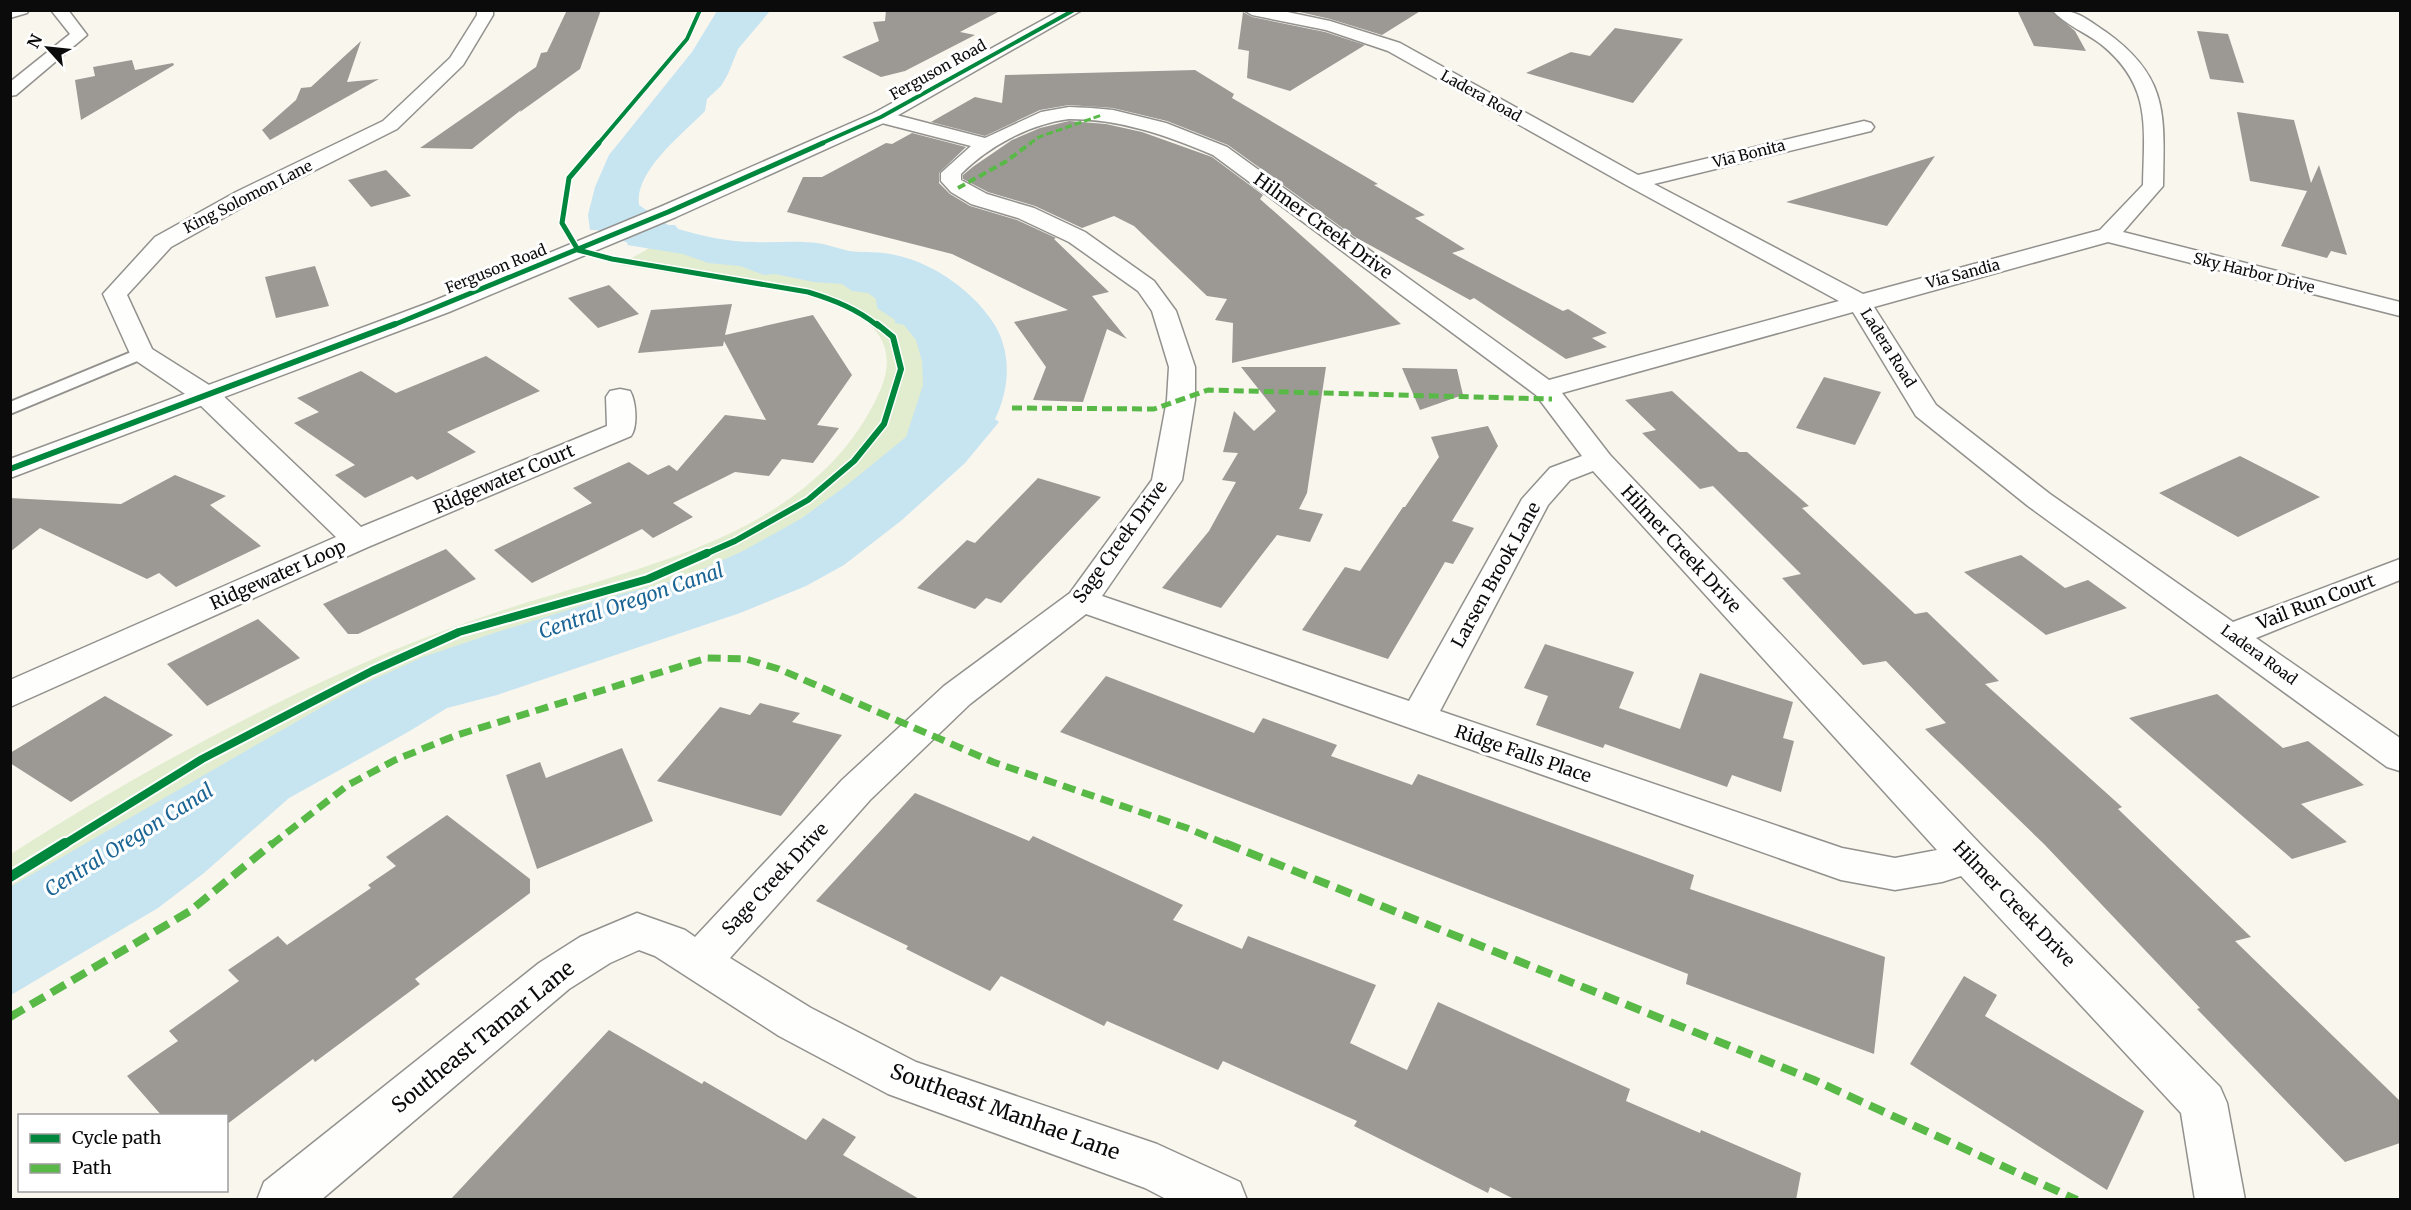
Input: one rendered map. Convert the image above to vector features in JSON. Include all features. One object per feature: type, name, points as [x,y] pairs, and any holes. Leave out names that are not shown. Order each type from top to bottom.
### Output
[{"type":"street","points":[[10,13],[21,10]]},
{"type":"street","points":[[10,91],[79,35],[58,10]]},
{"type":"street","name":"King Solomon Lane","points":[[141,353],[115,294],[163,242],[244,197],[390,125],[457,61],[485,15],[485,10]]},
{"type":"street","name":"Ferguson Road","points":[[10,469],[440,307],[668,212],[881,117],[1074,10]]},
{"type":"street","name":"Ladera Road","points":[[1252,10],[1330,26],[1394,47],[1635,182],[1859,302],[1926,410],[2039,500],[2400,757]]},
{"type":"street","points":[[2060,10],[2108,40],[2140,73],[2154,116],[2153,186],[2108,235]]},
{"type":"street","name":"Hilmer Creek Drive","points":[[987,144],[1033,120],[1065,114],[1109,116],[1186,135],[1220,151],[1545,389],[1599,461],[1968,857],[2203,1103],[2220,1200]]},
{"type":"street","points":[[881,117],[987,144]]},
{"type":"street","name":"Via Bonita","points":[[1635,182],[1864,127]]},
{"type":"street","name":"Sage Creek Drive","points":[[700,961],[856,790],[949,702],[1082,601],[1167,480],[1181,400],[1182,367],[1164,311],[1146,286],[1077,237],[1026,213],[980,199],[958,189],[951,182],[951,173],[964,159],[987,144]]},
{"type":"street","name":"Via Sandia","points":[[1545,389],[2108,235]]},
{"type":"street","name":"Sky Harbor Drive","points":[[2108,235],[2400,309]]},
{"type":"street","points":[[141,353],[207,396]]},
{"type":"street","name":"Ridgewater Loop","points":[[14,689],[357,540],[207,396]]},
{"type":"street","name":"Ridgewater Court","points":[[357,540],[621,430],[620,397]]},
{"type":"street","name":"Larsen Brook Lane","points":[[1418,718],[1533,505],[1550,481],[1563,471],[1599,461]]},
{"type":"street","name":"Vail Run Court","points":[[2230,635],[2400,569]]},
{"type":"street","name":"Ridge Falls Place","points":[[1082,601],[1841,864],[1895,874],[1942,866],[1968,857]]},
{"type":"street","name":"Southeast Tamar Lane","points":[[282,1200],[555,976],[595,950],[637,931],[670,943],[700,961]]},
{"type":"street","name":"Southeast Manhae Lane","points":[[700,961],[795,1022],[904,1079],[1157,1168],[1222,1200]]},
{"type":"lane","points":[[10,409],[141,353]]},
{"type":"green space","points":[[664,240],[833,266],[946,325],[903,475],[498,668],[11,935],[11,854],[148,771],[243,720],[389,652],[493,613],[679,555],[729,534],[775,509],[816,478],[851,439],[879,393],[887,363],[881,339],[866,321],[842,308],[814,298],[785,291],[619,265]]},
{"type":"water","name":"Central Oregon Canal","points":[[717,11],[770,11],[738,49],[721,86],[707,99],[705,111],[652,166],[639,192],[639,205],[668,225],[675,225],[678,229],[706,236],[745,242],[814,243],[849,251],[889,254],[910,259],[939,272],[977,302],[996,327],[1001,338],[1005,350],[1007,373],[1000,408],[995,419],[999,422],[965,463],[902,520],[844,565],[806,586],[740,613],[497,695],[447,708],[289,798],[204,873],[158,908],[11,995],[10,887],[355,688],[423,657],[606,598],[681,579],[745,550],[802,518],[906,437],[923,385],[922,361],[916,340],[904,325],[895,323],[895,320],[877,308],[876,299],[868,293],[852,291],[842,284],[814,282],[775,274],[764,275],[740,266],[708,263],[683,254],[627,245],[628,243],[597,230],[590,230],[588,215],[595,187],[609,155],[692,52]]},
{"type":"building","points":[[567,10],[601,10],[580,69],[520,112],[521,110],[472,149],[420,148],[536,67],[541,53],[547,52]]},
{"type":"building","points":[[886,10],[1002,10],[960,32],[975,35],[905,71],[881,77],[842,57],[879,41],[873,22],[885,21]]},
{"type":"building","points":[[1291,10],[1422,10],[1382,35]]},
{"type":"building","points":[[2017,10],[2050,10],[2075,31],[2086,51],[2034,46]]},
{"type":"building","points":[[1243,12],[1252,17],[1325,32],[1365,45],[1290,91],[1247,78],[1249,51],[1238,49]]},
{"type":"building","points":[[1615,28],[1683,39],[1633,103],[1526,73],[1571,52],[1590,56]]},
{"type":"building","points":[[2197,31],[2228,34],[2244,83],[2210,79]]},
{"type":"building","points":[[361,41],[347,82],[379,79],[270,140],[262,130],[296,100],[301,88],[311,87]]},
{"type":"building","points":[[132,60],[135,70],[173,63],[174,65],[81,120],[75,80],[95,76],[93,67]]},
{"type":"building","points":[[1195,70],[1234,94],[1232,98],[1378,184],[1374,185],[1425,215],[1415,218],[1465,249],[1452,253],[1563,311],[1568,309],[1607,333],[1592,338],[1607,347],[1566,359],[1474,298],[1470,300],[1355,237],[1228,145],[1167,121],[1113,108],[1069,105],[1040,110],[985,136],[931,122],[975,97],[1002,103],[1005,75]]},
{"type":"building","points":[[2237,112],[2294,120],[2311,183],[2319,165],[2347,255],[2331,251],[2327,258],[2281,246],[2307,191],[2250,181]]},
{"type":"building","points":[[1069,121],[1106,124],[1142,132],[1212,157],[1263,195],[1260,199],[1401,324],[1232,363],[1233,323],[1215,320],[1227,299],[1207,296],[1134,226],[1114,216],[1082,228],[1035,206],[988,192],[963,179],[963,175],[974,166],[1012,140],[1040,128]]},
{"type":"building","points":[[912,133],[966,147],[939,173],[939,183],[950,194],[970,206],[1017,220],[1056,238],[1054,239],[1109,292],[1092,296],[1127,339],[1107,329],[1083,402],[1033,400],[1046,367],[1014,322],[1068,310],[952,254],[787,212],[803,177],[822,177],[886,143],[892,144]]},
{"type":"building","points":[[1935,156],[1887,226],[1786,202]]},
{"type":"building","points":[[386,170],[411,196],[371,207],[348,180]]},
{"type":"building","points":[[315,266],[329,306],[276,318],[265,277]]},
{"type":"building","points":[[609,285],[639,314],[598,328],[568,298]]},
{"type":"building","points":[[732,304],[725,335],[813,315],[852,375],[817,425],[839,428],[813,463],[782,459],[769,476],[735,472],[673,503],[693,517],[653,538],[642,529],[532,583],[494,550],[592,503],[573,488],[629,462],[648,475],[669,465],[677,471],[725,415],[766,420],[724,341],[723,346],[638,353],[651,310]]},
{"type":"building","points":[[486,356],[540,391],[447,432],[476,452],[417,480],[412,476],[365,498],[335,475],[355,465],[294,423],[319,412],[297,398],[361,371],[396,393]]},
{"type":"building","points":[[1241,367],[1326,367],[1307,493],[1299,509],[1323,514],[1310,542],[1277,535],[1221,608],[1162,588],[1209,531],[1236,482],[1222,480],[1238,453],[1223,452],[1234,411],[1254,431],[1276,411]]},
{"type":"building","points":[[1402,368],[1457,369],[1463,395],[1420,410]]},
{"type":"building","points":[[1824,377],[1881,392],[1855,445],[1796,428]]},
{"type":"building","points":[[1672,391],[1739,452],[1747,452],[1809,506],[1802,508],[1915,614],[1927,612],[1999,681],[1985,684],[2122,807],[2118,809],[2251,937],[2235,941],[2400,1101],[2400,1143],[2345,1162],[2197,1009],[2200,1008],[2044,844],[1925,729],[1946,723],[1886,661],[1863,665],[1782,578],[1801,574],[1713,486],[1700,489],[1642,433],[1656,430],[1625,400]]},
{"type":"building","points":[[1488,426],[1498,446],[1452,521],[1474,528],[1453,564],[1445,562],[1388,659],[1302,630],[1345,567],[1360,571],[1439,457],[1431,437]]},
{"type":"building","points":[[2240,456],[2320,497],[2238,537],[2159,493]]},
{"type":"building","points":[[175,475],[226,496],[210,505],[261,546],[176,587],[159,573],[147,579],[40,528],[10,552],[10,498],[121,504]]},
{"type":"building","points":[[1038,478],[1101,497],[1001,603],[986,598],[975,609],[917,588],[967,540],[975,543]]},
{"type":"building","points":[[446,549],[476,579],[358,634],[348,634],[323,604]]},
{"type":"building","points":[[2021,555],[2065,588],[2088,580],[2127,608],[2046,635],[1964,572]]},
{"type":"building","points":[[258,619],[300,658],[207,706],[167,664]]},
{"type":"building","points":[[1545,644],[1634,672],[1619,708],[1680,729],[1700,673],[1793,702],[1783,738],[1794,741],[1781,792],[1732,775],[1727,787],[1605,744],[1603,748],[1536,725],[1548,696],[1524,688]]},
{"type":"building","points":[[1106,676],[1254,733],[1263,718],[1337,745],[1331,756],[1412,785],[1418,774],[1694,875],[1690,889],[1885,957],[1874,1054],[1686,984],[1688,974],[1060,732]]},
{"type":"building","points":[[2217,694],[2283,748],[2308,741],[2364,785],[2301,804],[2347,842],[2292,859],[2129,718]]},
{"type":"building","points":[[105,696],[173,735],[71,802],[10,763],[10,753]]},
{"type":"building","points":[[760,703],[800,713],[792,722],[842,735],[781,816],[657,781],[720,707],[750,715]]},
{"type":"building","points":[[622,748],[653,821],[537,869],[506,775],[540,762],[546,778]]},
{"type":"building","points":[[915,793],[1029,841],[1033,836],[1183,905],[1173,920],[1242,949],[1248,936],[1376,985],[1350,1043],[1407,1070],[1438,1002],[1630,1089],[1626,1101],[1801,1173],[1796,1200],[1516,1200],[1490,1187],[1488,1193],[1354,1126],[1357,1121],[1223,1061],[1218,1070],[1107,1021],[1104,1026],[1001,976],[990,991],[906,949],[908,946],[816,901]]},
{"type":"building","points":[[447,815],[530,879],[530,893],[415,979],[420,984],[315,1062],[313,1059],[228,1123],[228,1114],[160,1114],[127,1076],[178,1041],[169,1031],[239,981],[228,970],[278,936],[287,945],[371,888],[368,885],[396,866],[386,857]]},
{"type":"building","points":[[1964,976],[1997,995],[1985,1016],[2144,1111],[2107,1190],[1910,1064]]},
{"type":"building","points":[[609,1030],[702,1084],[704,1081],[806,1140],[823,1118],[856,1137],[843,1155],[921,1200],[450,1200]]},
{"type":"marked path","points":[[958,188],[1005,162],[1039,137],[1102,115]]},
{"type":"marked path","points":[[1012,408],[1154,409],[1208,390],[1552,399]]},
{"type":"marked path","points":[[10,1017],[190,911],[298,822],[348,785],[395,760],[457,735],[707,658],[746,659],[779,669],[993,762],[1187,828],[1735,1047],[1814,1080],[2077,1200]]},
{"type":"cycle path","points":[[10,877],[202,759],[372,671],[459,632],[648,579],[735,541],[808,500],[854,461],[884,424],[901,369],[893,337],[865,315],[837,301],[808,292],[612,259],[578,250],[562,223],[569,178],[687,39],[700,10]]},
{"type":"cycle path","points":[[10,469],[440,307],[668,212],[881,117],[1074,10]]}]
